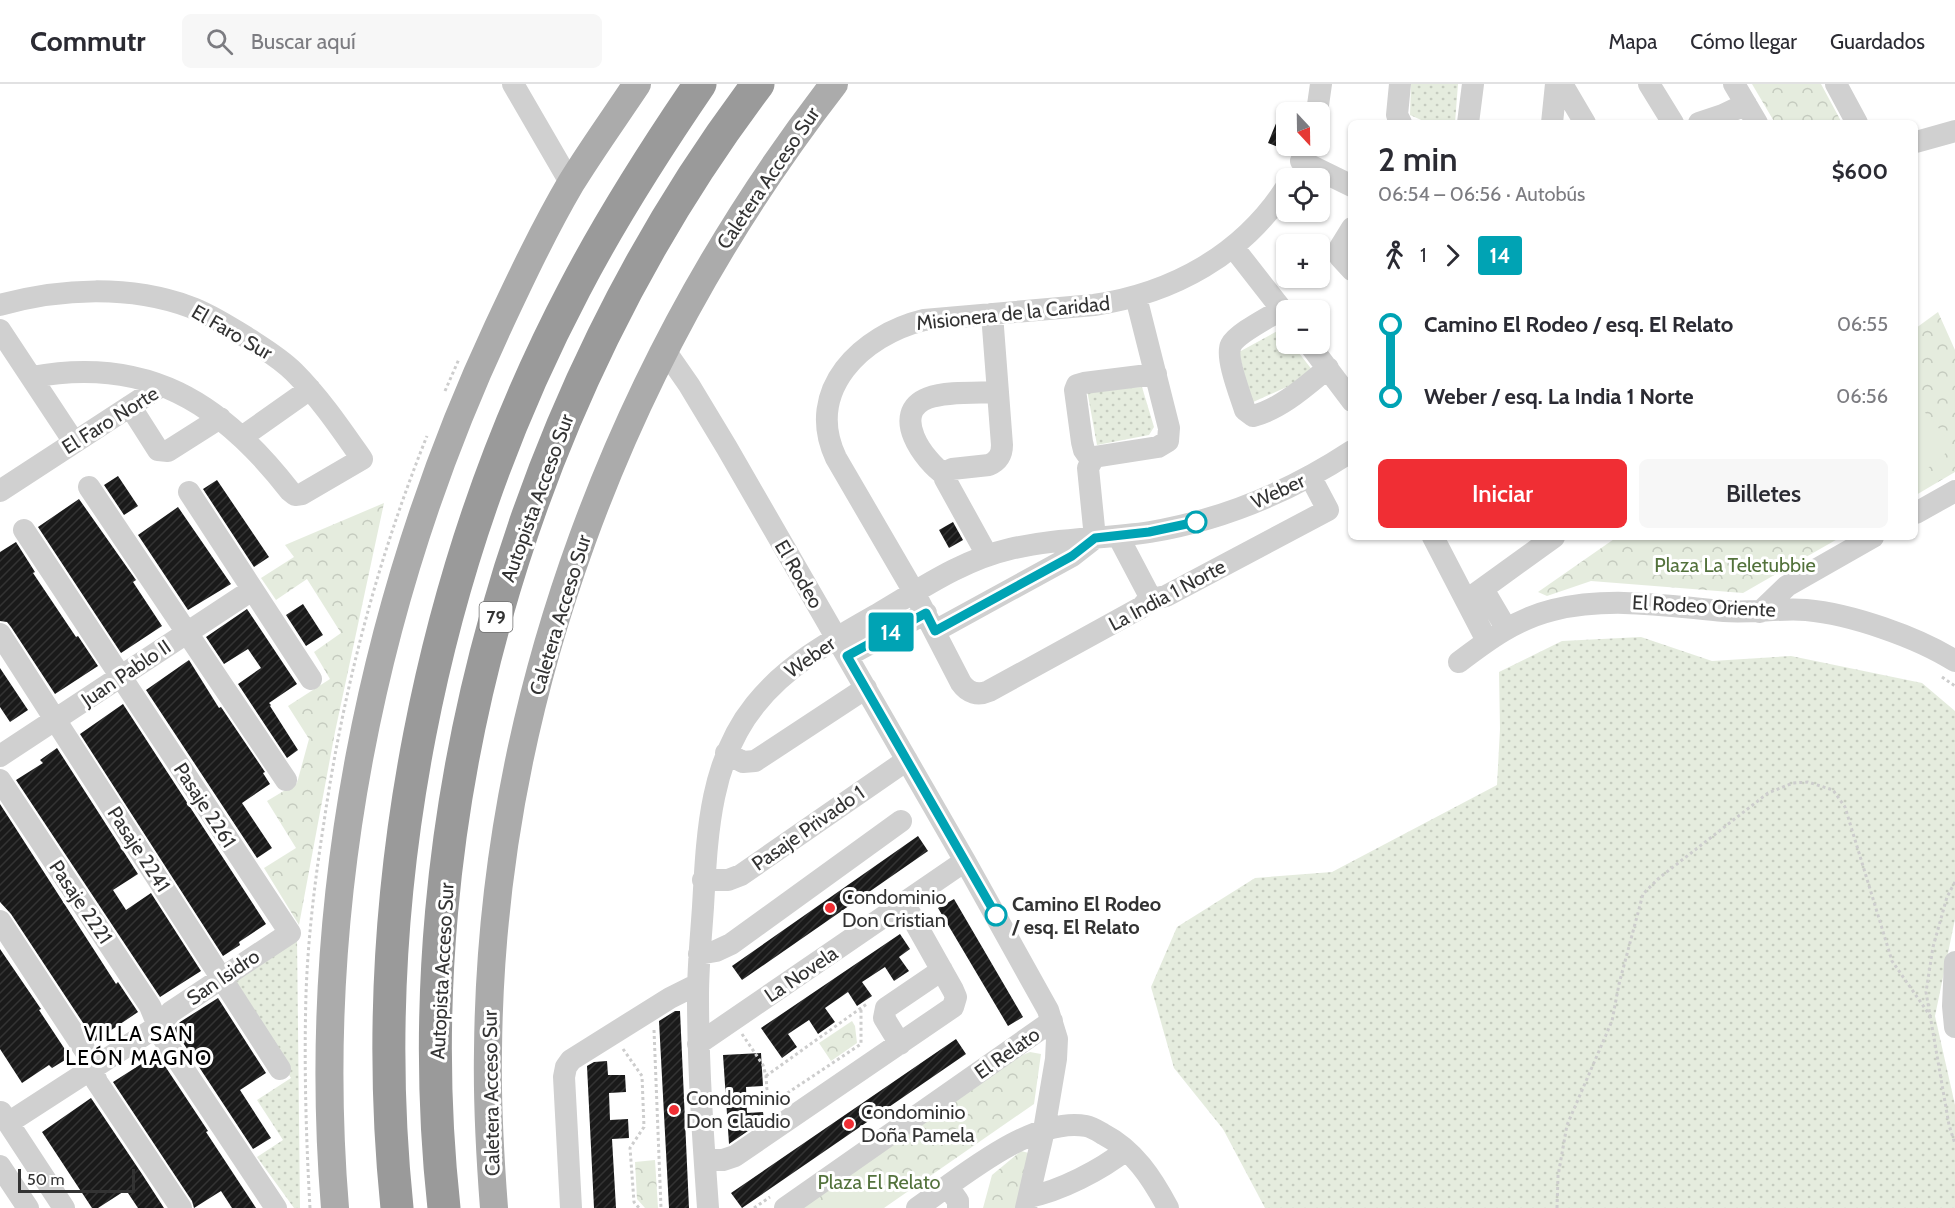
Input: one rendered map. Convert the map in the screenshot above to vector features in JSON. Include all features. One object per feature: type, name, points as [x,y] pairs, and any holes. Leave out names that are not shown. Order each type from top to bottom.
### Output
[{"type":"highway","name":"79","points":[[397,1208],[390,1047],[393,941],[406,820],[422,727],[449,609],[488,489],[524,395],[547,345],[603,236],[666,133],[700,84]]},
{"type":"highway","name":"Autopista Acceso Sur","points":[[444,1208],[436,1074],[436,1025],[442,919],[458,790],[469,728],[491,637],[540,481],[602,338],[660,232],[721,136],[758,84]]},
{"type":"main road","points":[[335,1208],[330,1083],[335,935],[343,859],[381,661],[411,551],[450,438],[509,303],[571,184],[637,84]]},
{"type":"main road","name":"Caletera Acceso Sur","points":[[494,1208],[488,1086],[489,1002],[500,880],[514,789],[527,727],[551,636],[581,540],[618,448],[664,349],[705,273],[749,202],[834,84]]},
{"type":"street","points":[[513,84],[571,184]]},
{"type":"street","points":[[1318,102],[1321,84]]},
{"type":"street","points":[[1400,84],[1397,115],[1400,120]]},
{"type":"street","points":[[1468,120],[1473,84]]},
{"type":"street","points":[[1552,120],[1556,84]]},
{"type":"street","points":[[1562,84],[1583,120]]},
{"type":"street","points":[[1649,84],[1671,120]]},
{"type":"street","points":[[1708,120],[1723,115],[1752,114],[1734,84]]},
{"type":"street","points":[[1836,84],[1855,120]]},
{"type":"street","points":[[1918,141],[1955,131]]},
{"type":"street","points":[[1300,162],[1348,184]]},
{"type":"street","name":"Misionera de la Caridad","points":[[973,693],[961,683],[914,592],[831,448],[827,427],[829,404],[837,381],[860,351],[882,335],[909,323],[1094,305],[1136,297],[1182,280],[1233,248],[1276,201]]},
{"type":"street","points":[[1348,234],[1339,249],[1340,257],[1348,266]]},
{"type":"street","points":[[1233,248],[1276,302]]},
{"type":"street","name":"El Faro Sur","points":[[0,305],[38,297],[86,292],[129,293],[171,300],[210,316],[270,352],[294,371],[362,459],[302,495],[295,495],[242,437]]},
{"type":"street","points":[[1095,538],[1088,472],[1091,460],[1098,456],[1158,447],[1168,441],[1169,428],[1136,297]]},
{"type":"street","points":[[945,475],[952,469],[989,465],[998,459],[1002,450],[992,314]]},
{"type":"street","points":[[1276,316],[1238,337],[1230,346],[1230,357],[1245,410],[1250,415],[1257,416],[1289,398],[1328,368]]},
{"type":"street","points":[[0,330],[74,442]]},
{"type":"street","name":"El Rodeo","points":[[664,349],[727,448],[1042,998],[1057,1040],[1056,1059],[1028,1203]]},
{"type":"street","points":[[1317,354],[1348,396]]},
{"type":"street","points":[[32,377],[97,372],[128,376],[161,386]]},
{"type":"street","points":[[1091,460],[1084,450],[1082,441],[1075,390],[1077,385],[1156,374]]},
{"type":"street","name":"El Faro Norte","points":[[3,481],[74,442],[161,386],[188,398],[220,418],[242,437]]},
{"type":"street","points":[[242,437],[310,389]]},
{"type":"street","points":[[987,555],[945,483],[945,475],[929,460],[913,436],[910,420],[914,410],[922,401],[937,396],[998,392]]},
{"type":"street","points":[[130,406],[158,450],[162,452],[168,451],[220,418]]},
{"type":"street","name":"Weber","points":[[708,1208],[698,1044],[698,984],[703,880],[708,825],[718,777],[726,753],[753,706],[774,682],[842,647],[914,592],[987,555],[1037,544],[1118,536],[1181,526],[1212,518],[1267,497],[1310,476],[1348,453]]},
{"type":"street","name":"La India 1 Norte","points":[[973,693],[989,691],[1142,607],[1148,600],[1166,596],[1328,510],[1310,476]]},
{"type":"street","points":[[89,487],[286,780]]},
{"type":"street","points":[[1918,512],[1955,491]]},
{"type":"street","points":[[189,492],[311,679]]},
{"type":"street","name":"Pasaje 2261","points":[[24,530],[290,933]]},
{"type":"street","points":[[1118,536],[1147,590],[1148,600]]},
{"type":"street","name":"Weber","points":[[842,647],[930,622],[1072,556],[1095,538]]},
{"type":"street","points":[[1434,540],[1475,594],[1506,628]]},
{"type":"street","points":[[1760,612],[1787,586],[1868,540]]},
{"type":"street","points":[[1475,594],[1530,544]]},
{"type":"street","name":"Juan Pablo II","points":[[0,756],[252,590]]},
{"type":"street","points":[[1475,594],[1487,641]]},
{"type":"street","name":"El Rodeo Oriente","points":[[1459,662],[1506,628],[1551,610],[1591,603],[1635,602],[1730,611],[1760,612],[1791,609],[1834,615],[1914,639],[1946,656]]},
{"type":"street","name":"Pasaje 2241","points":[[0,634],[280,1069]]},
{"type":"street","points":[[726,753],[743,762],[755,761],[866,688]]},
{"type":"street","name":"Pasaje Privado 1","points":[[703,880],[723,881],[741,875],[907,760]]},
{"type":"street","name":"Pasaje 2221","points":[[0,780],[150,1006],[162,1038],[276,1208]]},
{"type":"street","points":[[699,954],[716,951],[731,944],[901,821]]},
{"type":"street","name":"La Novela","points":[[698,1044],[965,861]]},
{"type":"street","points":[[705,1160],[723,1160],[735,1156],[953,1007],[955,993],[904,903]]},
{"type":"street","points":[[0,921],[86,1052],[97,1082],[181,1208]]},
{"type":"street","name":"San Isidro","points":[[4,1117],[92,1069],[158,1026],[171,1012],[290,933]]},
{"type":"street","points":[[900,1044],[885,1022],[886,1008],[942,970]]},
{"type":"street","points":[[1954,974],[1955,1027]]},
{"type":"street","points":[[571,1208],[564,1077],[566,1067],[571,1060],[641,1016],[698,984]]},
{"type":"street","points":[[698,1007],[713,1020],[730,1022]]},
{"type":"street","name":"El Relato","points":[[785,1208],[1052,1022]]},
{"type":"street","points":[[4,1117],[64,1208]]},
{"type":"street","points":[[917,1208],[1013,1143],[1044,1130],[1064,1126],[1088,1126],[1109,1137],[1133,1155],[1155,1182],[1168,1208]]},
{"type":"street","points":[[1028,1203],[1112,1161],[1126,1150]]},
{"type":"street","points":[[0,1166],[28,1208]]},
{"type":"street","points":[[948,1187],[958,1202],[958,1208]]},
{"type":"path","points":[[1946,656],[1955,686]]},
{"type":"path","points":[[1557,1208],[1558,1176],[1567,1125],[1612,1021],[1619,984],[1643,894],[1659,878],[1768,793],[1793,783],[1808,782],[1833,790],[1845,807],[1892,961],[1931,1017]]},
{"type":"path","points":[[766,1076],[870,1002]]},
{"type":"path","points":[[730,1022],[763,1065],[768,1106],[861,1044],[861,1009]]},
{"type":"path","points":[[646,1033],[653,1028],[661,1208]]},
{"type":"path","points":[[630,1044],[623,1049],[642,1076],[644,1127],[630,1148],[634,1202],[639,1208]]},
{"type":"green space","points":[[1411,84],[1458,84],[1455,120],[1421,120],[1410,115]]},
{"type":"green space","points":[[1752,84],[1821,84],[1840,120],[1773,120]]},
{"type":"green space","points":[[1938,312],[1955,350],[1955,472],[1918,494],[1918,327]]},
{"type":"green space","points":[[1276,332],[1276,354],[1300,354],[1313,371],[1289,386],[1251,403],[1239,352]]},
{"type":"green space","points":[[1142,387],[1154,427],[1149,435],[1097,445],[1087,390]]},
{"type":"green space","points":[[1918,404],[1954,446],[1921,474],[1918,470]]},
{"type":"green space","points":[[384,503],[335,732],[299,925],[264,868],[296,848],[267,801],[297,783],[309,739],[288,706],[330,679],[314,652],[341,633],[307,579],[276,600],[261,578],[294,557],[285,545]]},
{"type":"green space","name":"Plaza La Teletubbie","points":[[1613,540],[1836,540],[1743,593],[1591,581],[1547,596],[1538,592]]},
{"type":"green space","points":[[1641,637],[1712,661],[1791,656],[1922,683],[1955,711],[1955,919],[1935,1016],[1955,1105],[1955,1208],[1265,1208],[1223,1129],[1174,1068],[1151,987],[1177,927],[1255,878],[1332,872],[1497,785],[1500,729],[1499,672],[1562,641]]},
{"type":"green space","points":[[297,937],[300,1208],[294,1208],[257,1157],[283,1140],[257,1100],[291,1078],[230,981]]},
{"type":"green space","points":[[852,1021],[855,1026],[857,1043],[831,1061],[819,1043]]},
{"type":"green space","name":"Plaza El Relato","points":[[1030,1052],[1041,1054],[1034,1104],[884,1208],[798,1208],[1020,1056]]},
{"type":"green space","points":[[1021,1151],[1029,1153],[1017,1208],[983,1208],[992,1175]]},
{"type":"green space","points":[[655,1160],[658,1208],[645,1208],[637,1199],[635,1162]]},
{"type":"green space","points":[[867,1175],[884,1199],[871,1208],[820,1208]]},
{"type":"building","points":[[1276,123],[1276,146],[1268,143]]},
{"type":"building","points":[[118,476],[138,506],[124,515],[104,485]]},
{"type":"building","points":[[217,480],[269,557],[254,567],[203,489]]},
{"type":"building","points":[[79,499],[136,580],[133,582],[162,626],[121,653],[38,527]]},
{"type":"building","points":[[178,507],[231,584],[188,610],[138,535]]},
{"type":"building","points":[[953,522],[963,540],[949,548],[939,530]]},
{"type":"building","points":[[16,542],[35,572],[33,573],[98,666],[55,694],[11,627],[7,622],[0,621],[0,552]]},
{"type":"building","points":[[303,604],[323,635],[306,646],[286,615]]},
{"type":"building","points":[[247,609],[297,684],[269,703],[298,750],[287,758],[238,684],[261,668],[248,649],[224,664],[206,637]]},
{"type":"building","points":[[189,660],[219,708],[221,707],[265,772],[263,773],[270,784],[242,803],[272,848],[257,858],[146,690]]},
{"type":"building","points":[[0,668],[28,710],[10,722],[0,707]]},
{"type":"building","points":[[123,704],[266,924],[223,956],[80,734]]},
{"type":"building","points":[[57,748],[138,874],[113,890],[126,910],[151,893],[201,971],[160,997],[16,780],[43,763],[40,760]]},
{"type":"building","points":[[0,804],[116,984],[118,982],[138,1012],[95,1041],[11,914],[0,902]]},
{"type":"building","name":"Condominio Don Cristian","points":[[918,836],[928,851],[742,980],[732,966]]},
{"type":"building","points":[[954,899],[1023,1017],[1008,1026],[938,908]]},
{"type":"building","points":[[900,934],[910,949],[899,957],[909,971],[894,981],[885,967],[862,982],[872,996],[857,1006],[848,992],[825,1008],[835,1022],[818,1034],[809,1020],[788,1034],[797,1047],[782,1058],[761,1028]]},
{"type":"building","points":[[0,949],[70,1057],[52,1068],[49,1065],[22,1083],[0,1049]]},
{"type":"building","points":[[218,998],[266,1073],[240,1090],[271,1138],[253,1149],[174,1029],[180,1022]]},
{"type":"building","name":"Condominio Don Claudio","points":[[675,1011],[680,1011],[689,1208],[669,1208],[659,1021]]},
{"type":"building","name":"Condominio Doña Pamela","points":[[956,1039],[966,1054],[742,1208],[731,1193]]},
{"type":"building","points":[[761,1053],[763,1086],[746,1087],[747,1113],[763,1112],[764,1120],[729,1144],[723,1055]]},
{"type":"building","points":[[157,1054],[256,1208],[232,1208],[221,1191],[194,1208],[192,1201],[113,1082]]},
{"type":"building","name":"Condominio Don Claudio","points":[[607,1061],[608,1075],[625,1075],[626,1092],[609,1093],[610,1120],[628,1119],[629,1138],[612,1139],[616,1208],[594,1208],[587,1066],[594,1062]]},
{"type":"building","points":[[91,1098],[164,1208],[138,1208],[126,1190],[98,1208],[92,1208],[42,1132]]},
{"type":"bus line","name":"14","points":[[996,915],[847,656],[926,613],[935,631],[1072,556],[1095,538],[1149,532],[1196,522]]},
{"type":"place","name":"Condominio Don Cristian","points":[[830,908]]},
{"type":"place","name":"Camino El Rodeo / esq. El Relato","points":[[996,915]]},
{"type":"place","name":"Condominio Don Claudio","points":[[674,1110]]},
{"type":"place","name":"Condominio Doña Pamela","points":[[849,1124]]},
{"type":"district","name":"VILLA SAN LEÓN MAGNO","points":[[139,1046]]}]
